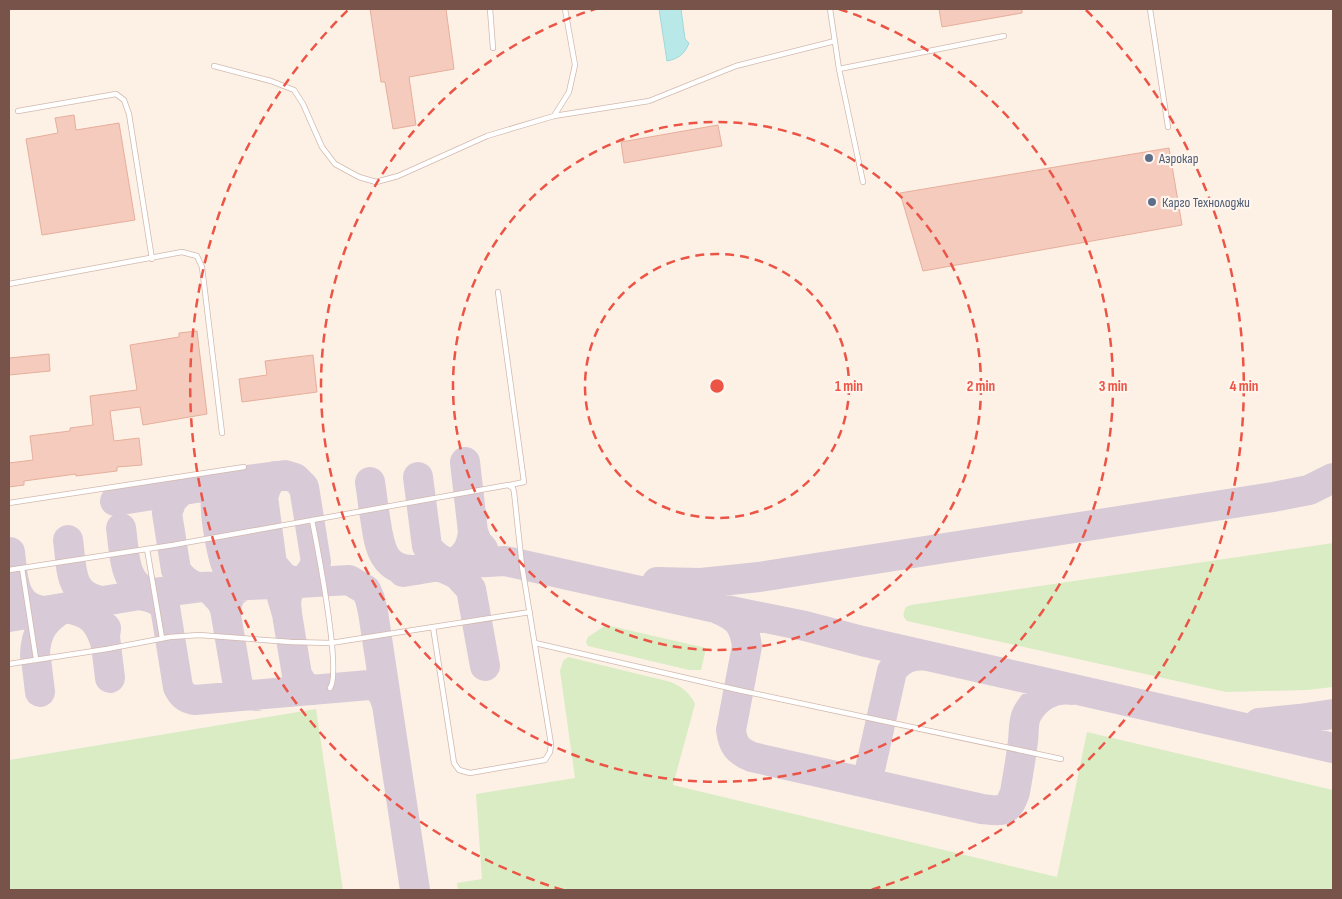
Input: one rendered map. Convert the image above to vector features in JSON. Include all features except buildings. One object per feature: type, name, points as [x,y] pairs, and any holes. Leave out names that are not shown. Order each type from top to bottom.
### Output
[{"type":"lane","points":[[490,9],[493,48]]},
{"type":"lane","points":[[554,116],[569,92],[576,65],[565,9]]},
{"type":"lane","points":[[830,9],[839,69],[863,182]]},
{"type":"lane","points":[[1150,9],[1168,127]]},
{"type":"lane","points":[[839,69],[1004,36]]},
{"type":"lane","points":[[214,66],[271,81],[294,90],[303,104],[322,147],[335,164],[358,177],[376,182],[398,176],[488,136],[554,116],[649,102],[736,66],[835,41]]},
{"type":"lane","points":[[18,111],[116,94],[124,100],[129,114],[152,259]]},
{"type":"lane","points":[[9,284],[182,252],[197,256],[202,267],[222,433]]},
{"type":"lane","points":[[9,570],[147,549],[524,482],[498,292]]},
{"type":"lane","points":[[9,503],[244,467]]},
{"type":"lane","points":[[433,627],[454,763],[459,770],[470,773],[545,760],[550,752],[551,744],[522,566],[514,492],[513,488],[508,485]]},
{"type":"lane","points":[[312,520],[331,643],[333,681],[330,688]]},
{"type":"lane","points":[[147,549],[162,638]]},
{"type":"lane","points":[[22,568],[36,659]]},
{"type":"lane","points":[[9,664],[107,649],[162,638],[199,635],[331,643],[530,612]]},
{"type":"lane","points":[[535,644],[738,690],[1061,759]]},
{"type":"green space","points":[[1333,543],[1333,687],[1307,690],[1226,692],[907,621],[904,616],[906,607],[911,605]]},
{"type":"green space","points":[[606,625],[706,648],[701,670],[689,670],[588,646],[586,642],[588,637]]},
{"type":"green space","points":[[568,657],[671,682],[682,688],[691,697],[695,704],[673,785],[1057,877],[1087,732],[1333,790],[1333,890],[458,890],[457,883],[482,879],[476,794],[575,778],[560,671],[563,661]]},
{"type":"green space","points":[[316,709],[343,890],[9,890],[9,760]]},
{"type":"water","points":[[659,9],[681,9],[685,39],[689,43],[681,55],[667,61]]},
{"type":"taxiway","points":[[465,462],[473,532],[477,542],[483,549]]},
{"type":"taxiway","points":[[239,481],[285,475],[295,478],[304,487],[316,562],[307,577],[288,591],[286,602],[287,614]]},
{"type":"taxiway","points":[[275,476],[267,485],[263,497],[272,564],[284,578],[299,583]]},
{"type":"taxiway","points":[[418,477],[427,546],[432,552],[440,559],[451,564],[467,551],[473,532]]},
{"type":"taxiway","points":[[657,582],[701,583],[759,577],[1273,497],[1309,490],[1333,478]]},
{"type":"taxiway","points":[[115,501],[233,482]]},
{"type":"taxiway","points":[[225,609],[231,593],[246,584],[232,574],[223,556],[216,514],[216,500],[223,488],[233,482],[245,483],[257,488]]},
{"type":"taxiway","points":[[370,482],[378,537],[384,554],[395,566],[416,570]]},
{"type":"taxiway","points":[[181,491],[172,500],[167,513],[176,570],[180,576],[197,587]]},
{"type":"taxiway","points":[[240,501],[247,563],[252,572],[259,578],[277,583]]},
{"type":"taxiway","points":[[121,528],[125,558],[130,576],[135,583],[151,594]]},
{"type":"taxiway","points":[[68,540],[72,570],[77,587],[91,598],[102,601]]},
{"type":"taxiway","points":[[10,552],[14,580],[20,597],[25,604],[33,609],[43,611]]},
{"type":"taxiway","points":[[403,572],[451,564],[505,561],[805,626],[862,641],[1333,748]]},
{"type":"taxiway","points":[[439,566],[457,574],[471,589],[485,666]]},
{"type":"taxiway","points":[[9,617],[139,595],[201,587],[349,580],[366,590],[373,612],[415,890]]},
{"type":"taxiway","points":[[213,592],[222,602],[225,609],[238,686],[245,693],[257,696]]},
{"type":"taxiway","points":[[139,595],[153,598],[165,607],[178,687],[189,699],[369,685],[380,691],[386,702]]},
{"type":"taxiway","points":[[282,597],[287,614],[297,675],[304,686],[314,690]]},
{"type":"taxiway","points":[[35,656],[35,648],[42,627],[51,617],[64,608],[82,612],[93,620],[98,625],[107,649]]},
{"type":"taxiway","points":[[718,609],[731,615],[739,623],[746,639],[747,646],[731,730],[737,747],[752,757],[982,809],[1000,810],[1010,804],[1015,792],[1027,714],[1035,703],[1046,694],[1058,690],[1072,690]]},
{"type":"taxiway","points":[[106,628],[105,637],[110,678]]},
{"type":"taxiway","points":[[867,783],[892,671],[903,660],[917,656],[928,656]]},
{"type":"taxiway","points":[[36,659],[40,692]]},
{"type":"taxiway","points":[[1259,723],[1333,714]]},
{"type":"place","name":"Аэрокар","points":[[1149,158]]},
{"type":"place","name":"Карго Технолоджи","points":[[1152,202]]}]
